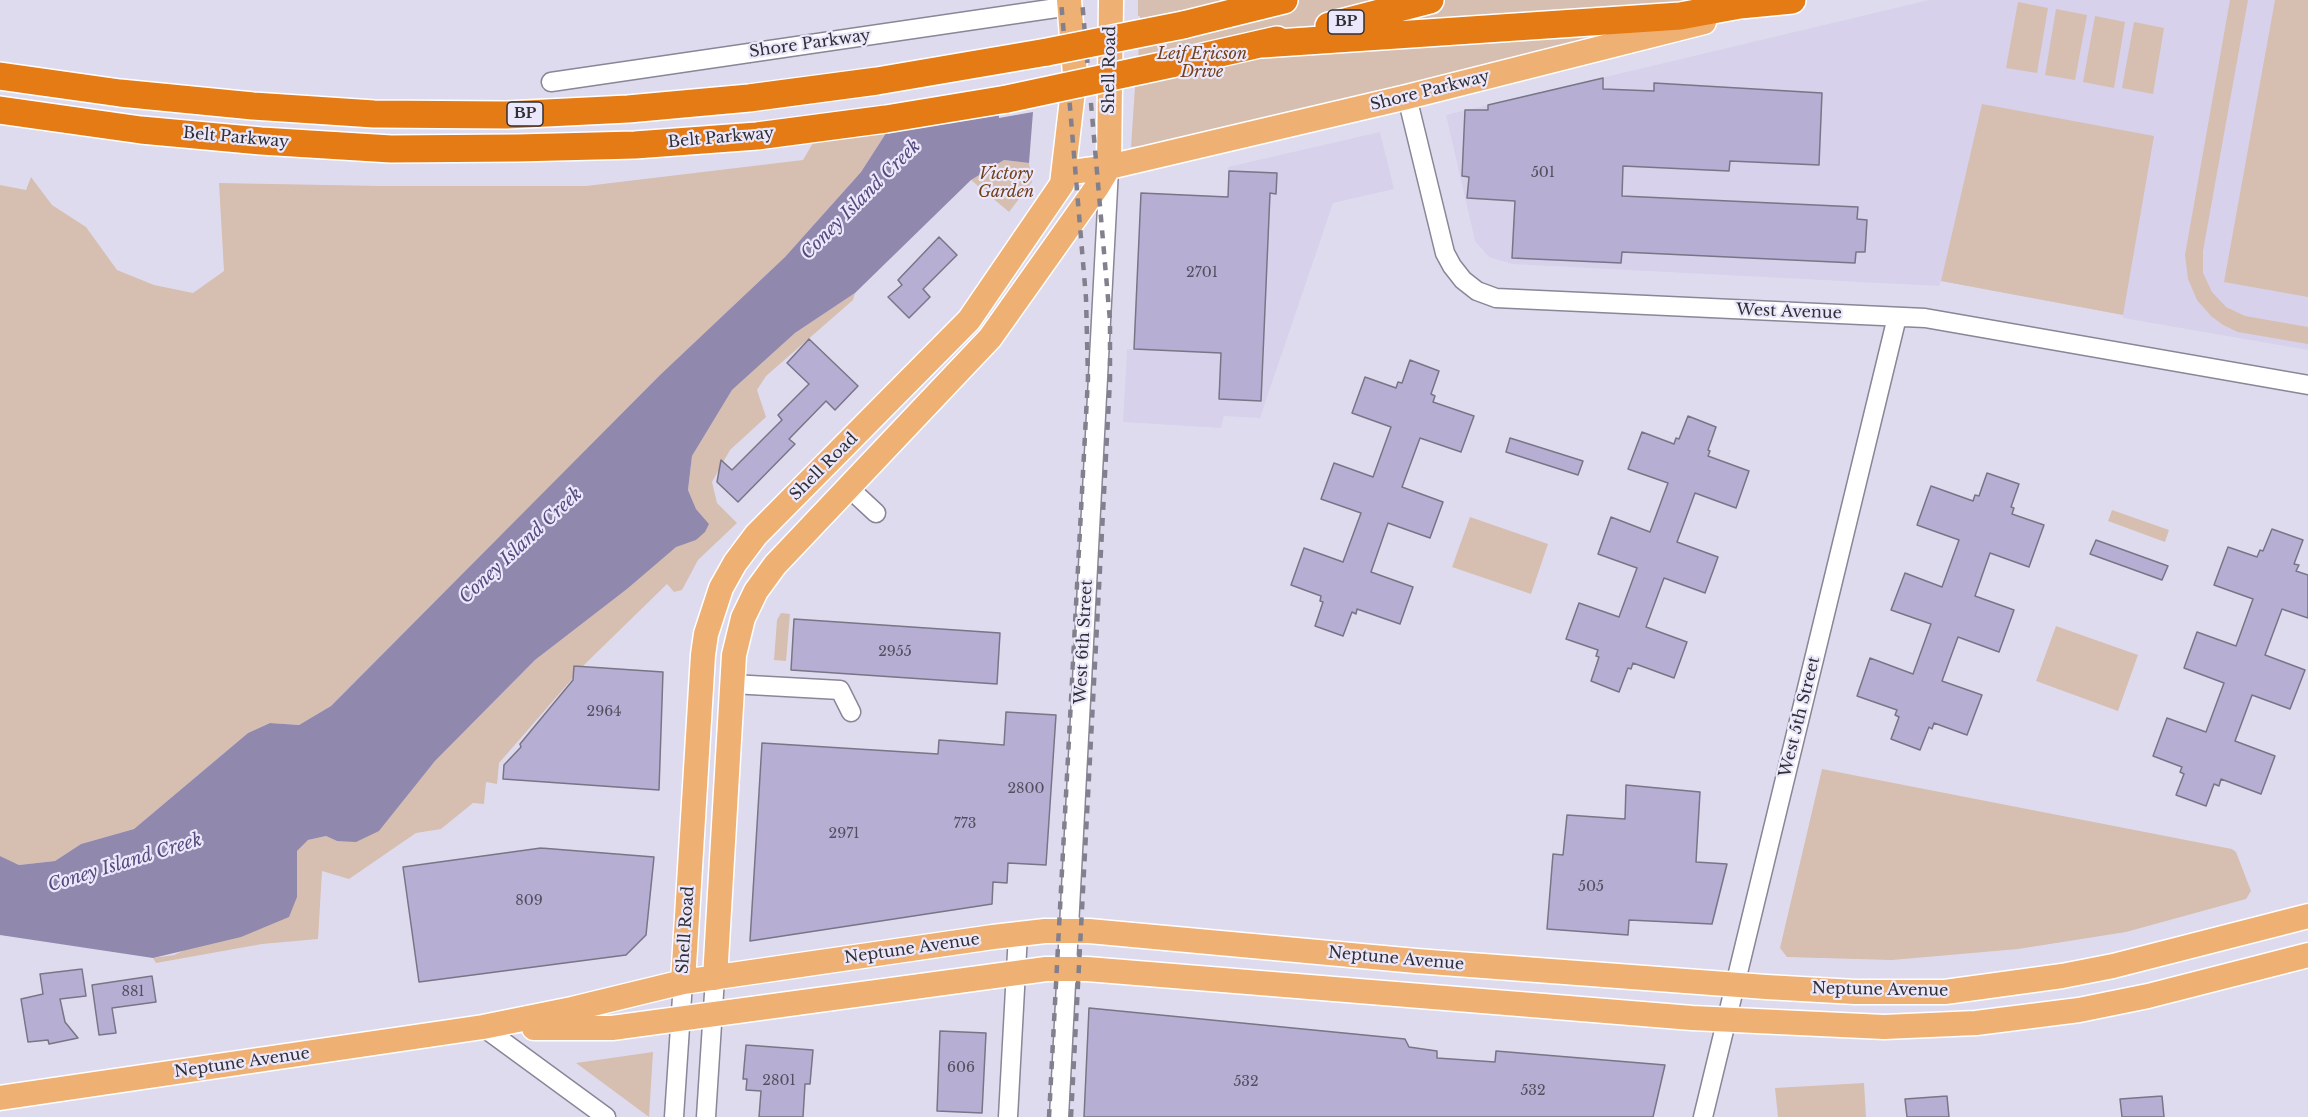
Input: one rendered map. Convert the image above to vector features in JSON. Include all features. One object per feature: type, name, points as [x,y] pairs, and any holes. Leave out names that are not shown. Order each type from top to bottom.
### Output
[{"type":"highway","name":"Belt Parkway","points":[[0,76],[120,93],[253,106],[374,114],[517,115],[628,109],[749,98],[1003,61],[1183,24],[1284,0]]},
{"type":"highway","name":"Belt Parkway","points":[[0,110],[141,130],[261,141],[379,148],[635,145],[757,136],[1007,99],[1262,44],[1430,0]]},
{"type":"highway","points":[[1262,44],[1680,16],[1740,5],[1793,0]]},
{"type":"main road","name":"Shell Road","points":[[715,978],[732,684],[738,636],[756,591],[775,565],[990,338],[1098,187],[1109,167],[1111,0]]},
{"type":"main road","name":"Shore Parkway","points":[[1065,173],[1109,167],[1407,97],[1793,0]]},
{"type":"main road","name":"Shell Road","points":[[683,982],[703,655],[711,615],[721,588],[735,563],[756,535],[969,320],[1062,184],[1075,74],[1070,3]]},
{"type":"main road","name":"Neptune Avenue","points":[[0,1098],[483,1027],[572,1009],[683,982],[1018,934],[1068,931],[1416,961],[1735,985],[1855,992],[1945,992],[2062,976],[2113,966],[2308,916]]},
{"type":"main road","name":"Neptune Avenue","points":[[483,1027],[612,1028],[1016,971],[1066,969],[1726,1021],[1884,1027],[1976,1023],[2067,1012],[2148,996],[2308,955]]},
{"type":"street","name":"Shore Parkway","points":[[551,82],[1070,3]]},
{"type":"street","name":"West Avenue","points":[[1407,97],[1446,253],[1452,266],[1463,280],[1477,291],[1496,298],[1937,320],[2308,385]]},
{"type":"street","name":"West 6th Street","points":[[1059,1117],[1109,167]]},
{"type":"street","name":"West 5th Street","points":[[1703,1117],[1897,317]]},
{"type":"street","points":[[848,487],[876,513]]},
{"type":"street","points":[[732,684],[840,690],[851,712]]},
{"type":"street","points":[[1008,1117],[1018,934]]},
{"type":"street","points":[[706,1117],[715,978]]},
{"type":"street","points":[[674,1117],[683,982]]},
{"type":"street","points":[[483,1027],[606,1117]]},
{"type":"shaded area","points":[[1929,0],[2308,0],[2308,350],[2123,318],[2123,315],[1941,281],[1939,286],[1512,264],[1489,257],[1475,241],[1446,115]]},
{"type":"shaded area","points":[[1380,132],[1394,189],[1333,203],[1260,418],[1224,416],[1221,428],[1123,422],[1127,349],[1134,349],[1141,193],[1228,197],[1228,167]]},
{"type":"green space","name":"Leif Ericson Drive","points":[[1138,0],[1730,0],[1626,33],[1131,147],[1135,87],[1137,86],[1140,16],[1138,16]]},
{"type":"green space","points":[[2230,0],[2248,0],[2203,251],[2203,273],[2212,292],[2226,307],[2245,316],[2308,327],[2308,344],[2238,332],[2223,325],[2211,316],[2197,300],[2188,279],[2185,255]]},
{"type":"green space","points":[[2275,0],[2308,0],[2308,297],[2224,282]]},
{"type":"green space","points":[[2018,2],[2048,8],[2037,73],[2006,68]]},
{"type":"green space","points":[[2056,9],[2087,15],[2075,80],[2045,75]]},
{"type":"green space","points":[[2095,16],[2125,22],[2114,88],[2083,82]]},
{"type":"green space","points":[[2134,22],[2164,28],[2153,94],[2122,88]]},
{"type":"green space","points":[[1982,104],[2154,136],[2123,315],[1941,281]]},
{"type":"green space","points":[[890,127],[861,172],[785,257],[660,375],[331,706],[299,725],[270,723],[248,733],[134,829],[81,844],[55,861],[19,865],[0,856],[0,185],[26,190],[31,177],[52,205],[86,227],[117,270],[154,285],[193,293],[224,271],[219,183],[586,186],[803,160],[817,136]]},
{"type":"green space","name":"Victory Garden","points":[[1004,160],[1029,163],[1032,182],[1009,212],[971,180]]},
{"type":"green space","points":[[855,293],[853,300],[766,376],[757,390],[766,417],[730,450],[712,482],[717,503],[737,523],[698,560],[682,590],[674,592],[667,584],[586,663],[499,763],[497,784],[486,782],[484,804],[473,803],[441,829],[416,833],[349,879],[322,871],[318,939],[262,944],[156,963],[153,958],[174,955],[297,897],[297,851],[308,840],[326,836],[337,841],[379,831],[435,761],[535,660],[627,589],[676,546],[696,540],[709,524],[696,509],[688,490],[692,456],[732,390],[795,333]]},
{"type":"green space","points":[[2112,510],[2169,530],[2165,542],[2108,521]]},
{"type":"green space","points":[[1470,517],[1548,544],[1531,594],[1452,567]]},
{"type":"green space","points":[[781,613],[790,614],[786,661],[774,660],[777,620]]},
{"type":"green space","points":[[2056,626],[2138,655],[2118,711],[2036,681]]},
{"type":"green space","points":[[1822,769],[2232,849],[2236,852],[2251,891],[2246,899],[2126,932],[2018,949],[1892,960],[1787,957],[1780,948]]},
{"type":"green space","points":[[653,1052],[649,1117],[576,1063]]},
{"type":"green space","points":[[1864,1083],[1866,1117],[1778,1117],[1775,1088]]},
{"type":"water","name":"Coney Island Creek","points":[[999,108],[999,118],[1033,112],[1029,163],[1004,160],[971,180],[855,293],[795,333],[732,390],[692,456],[688,490],[696,509],[709,524],[705,532],[696,540],[676,547],[627,589],[535,660],[435,761],[379,831],[356,842],[337,841],[326,836],[308,840],[297,851],[297,897],[289,917],[241,937],[153,958],[0,935],[0,856],[19,865],[55,861],[81,844],[134,829],[248,733],[270,723],[299,725],[331,706],[660,375],[785,257],[861,172],[890,127]]},
{"type":"building","points":[[1603,78],[1603,89],[1654,91],[1654,83],[1822,93],[1819,165],[1730,161],[1729,171],[1623,166],[1622,196],[1858,207],[1857,219],[1867,220],[1865,252],[1856,252],[1855,263],[1622,252],[1621,263],[1512,258],[1515,201],[1467,198],[1469,177],[1462,176],[1465,110],[1488,110],[1488,105]]},
{"type":"building","points":[[1229,171],[1277,173],[1276,194],[1270,193],[1261,401],[1219,399],[1221,353],[1134,349],[1141,193],[1228,197]]},
{"type":"building","points":[[939,237],[957,255],[923,289],[930,297],[909,318],[888,297],[902,285],[898,280]]},
{"type":"building","points":[[809,339],[858,386],[835,410],[826,401],[789,439],[795,444],[738,502],[717,482],[721,460],[732,470],[782,420],[778,415],[809,384],[787,363]]},
{"type":"building","points":[[1410,360],[1439,371],[1431,394],[1435,396],[1433,402],[1474,416],[1461,452],[1420,438],[1402,487],[1443,502],[1430,538],[1388,523],[1371,572],[1413,587],[1400,624],[1357,609],[1356,614],[1352,612],[1343,636],[1315,626],[1323,602],[1320,601],[1321,596],[1291,585],[1304,548],[1343,562],[1361,513],[1321,499],[1334,463],[1373,477],[1391,427],[1352,413],[1365,377],[1396,388],[1398,382],[1402,383]]},
{"type":"building","points":[[1688,416],[1716,427],[1708,456],[1749,471],[1736,508],[1695,493],[1677,542],[1718,557],[1705,593],[1664,578],[1646,627],[1687,642],[1674,678],[1633,663],[1631,669],[1628,668],[1619,692],[1591,681],[1599,657],[1596,656],[1598,650],[1566,639],[1579,603],[1619,617],[1637,568],[1598,554],[1611,517],[1650,532],[1668,483],[1628,469],[1642,432],[1674,444],[1676,438],[1679,439]]},
{"type":"building","points":[[1510,438],[1583,461],[1578,475],[1506,452]]},
{"type":"building","points":[[1987,473],[2019,484],[2011,507],[2014,508],[2012,514],[2044,525],[2029,567],[1990,553],[1975,596],[2014,610],[1999,652],[1958,637],[1942,681],[1982,695],[1967,735],[1934,723],[1932,729],[1929,727],[1920,750],[1891,739],[1899,717],[1895,715],[1897,710],[1857,696],[1870,658],[1913,674],[1931,624],[1891,610],[1905,573],[1942,587],[1959,540],[1917,525],[1931,486],[1973,501],[1975,495],[1979,496]]},
{"type":"building","points":[[2272,529],[2303,540],[2294,564],[2299,565],[2296,571],[2308,575],[2308,618],[2282,609],[2265,655],[2305,670],[2290,709],[2252,695],[2235,741],[2275,756],[2261,794],[2221,779],[2219,786],[2214,784],[2206,806],[2176,795],[2184,774],[2180,772],[2182,767],[2153,756],[2167,718],[2206,732],[2224,683],[2184,668],[2197,632],[2236,646],[2253,599],[2214,585],[2228,547],[2257,557],[2260,550],[2263,551]]},
{"type":"building","points":[[2096,540],[2168,566],[2162,580],[2090,554]]},
{"type":"building","points":[[794,619],[1000,633],[997,684],[791,670]]},
{"type":"building","points":[[574,666],[663,672],[659,790],[503,779],[504,765],[521,747],[520,744],[573,680]]},
{"type":"building","points":[[1006,712],[1056,715],[1046,865],[1008,863],[1007,883],[993,882],[992,904],[750,941],[762,743],[938,754],[939,740],[1004,745]]},
{"type":"building","points":[[1626,785],[1700,792],[1696,862],[1727,864],[1712,924],[1629,920],[1628,935],[1547,929],[1553,854],[1563,855],[1567,815],[1625,819]]},
{"type":"building","points":[[541,848],[654,857],[646,935],[626,955],[419,982],[403,867]]},
{"type":"building","points":[[82,969],[86,996],[60,999],[65,1022],[78,1038],[49,1044],[48,1040],[28,1042],[21,999],[43,994],[40,974]]},
{"type":"building","points":[[152,976],[156,1002],[112,1008],[116,1033],[99,1035],[92,985]]},
{"type":"building","points":[[1089,1008],[1405,1039],[1409,1047],[1437,1051],[1437,1058],[1495,1062],[1496,1051],[1665,1065],[1653,1117],[1084,1117]]},
{"type":"building","points":[[940,1031],[986,1033],[982,1113],[937,1111]]},
{"type":"building","points":[[746,1045],[813,1050],[810,1084],[805,1084],[803,1117],[759,1117],[761,1091],[746,1090],[747,1079],[743,1079]]},
{"type":"building","points":[[1947,1096],[1949,1117],[1907,1117],[1905,1099]]},
{"type":"building","points":[[2162,1096],[2164,1117],[2122,1117],[2120,1099]]},
{"type":"railway","points":[[1049,1117],[1088,378],[1086,298],[1061,0]]},
{"type":"railway","points":[[1071,1117],[1110,380],[1110,321],[1082,0]]}]
